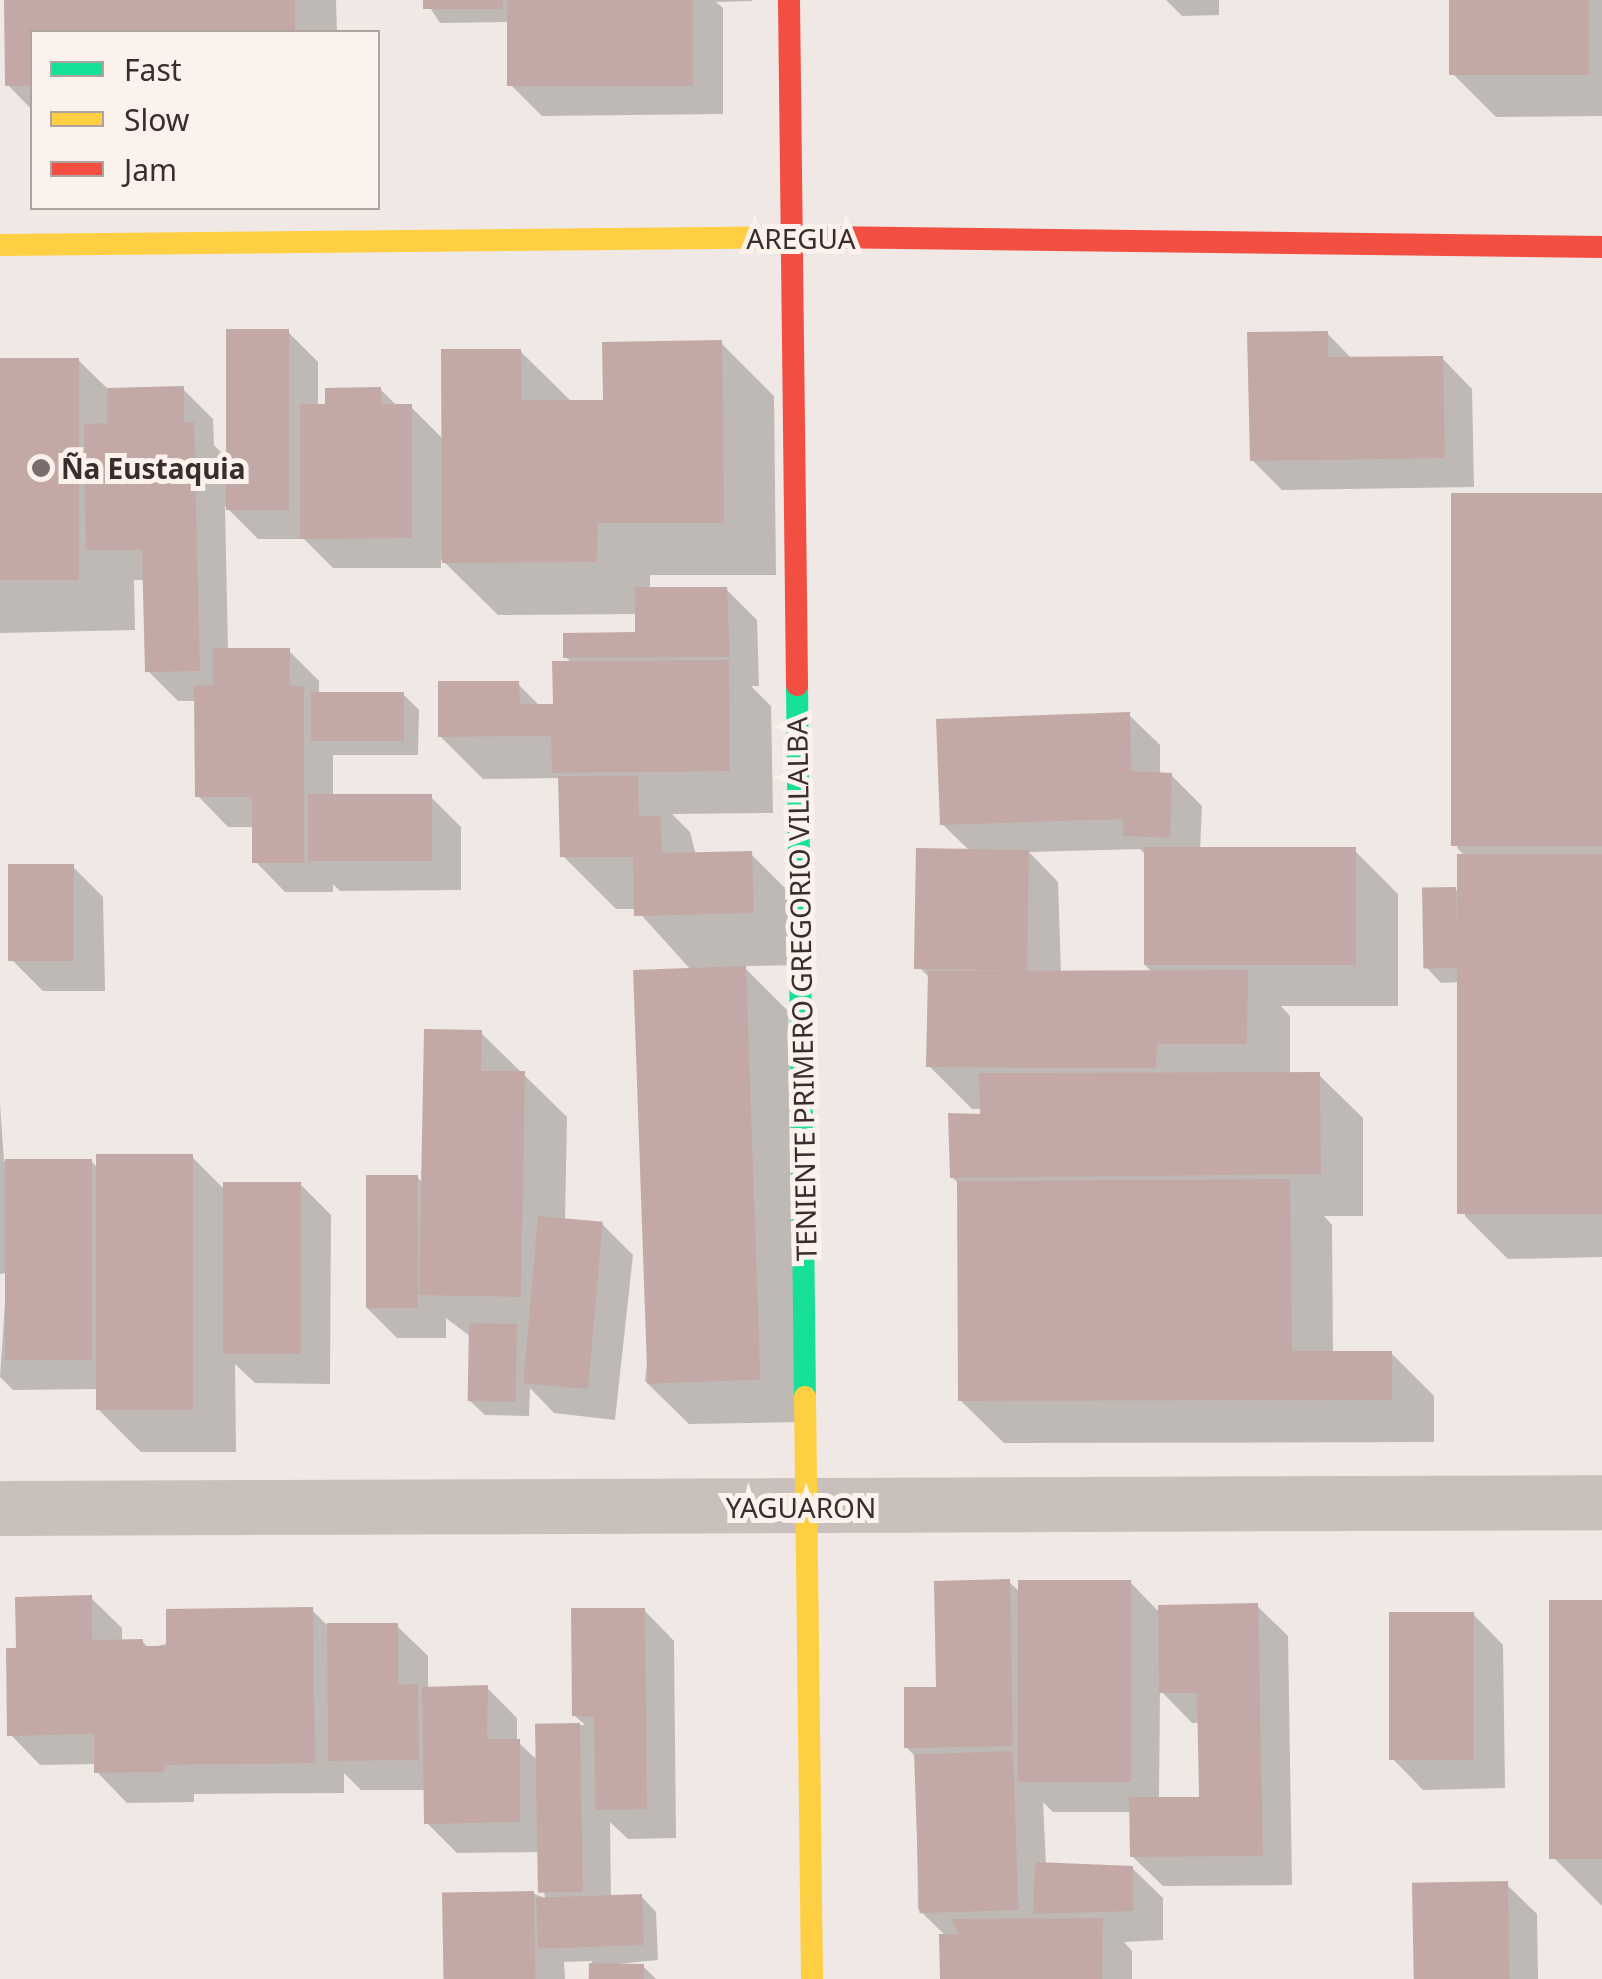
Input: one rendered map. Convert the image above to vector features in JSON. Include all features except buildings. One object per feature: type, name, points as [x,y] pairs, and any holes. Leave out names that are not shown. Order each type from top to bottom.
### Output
[{"type":"street","name":"TENIENTE PRIMERO GREGORIO VILLALBA","points":[[789,0],[812,1979]]},
{"type":"street","name":"AREGUA","points":[[0,245],[792,237],[1602,247]]},
{"type":"street","name":"YAGUARON","points":[[0,1508],[1602,1502]]},
{"type":"traffic: fast","points":[[797,685],[805,1397]]},
{"type":"traffic: slow","points":[[0,245],[821,237]]},
{"type":"traffic: slow","points":[[805,1397],[812,1979]]},
{"type":"traffic: jam","points":[[789,0],[797,685]]},
{"type":"traffic: jam","points":[[821,237],[1602,247]]},
{"type":"place","name":"Ña Eustaquia","points":[[41,468]]}]
